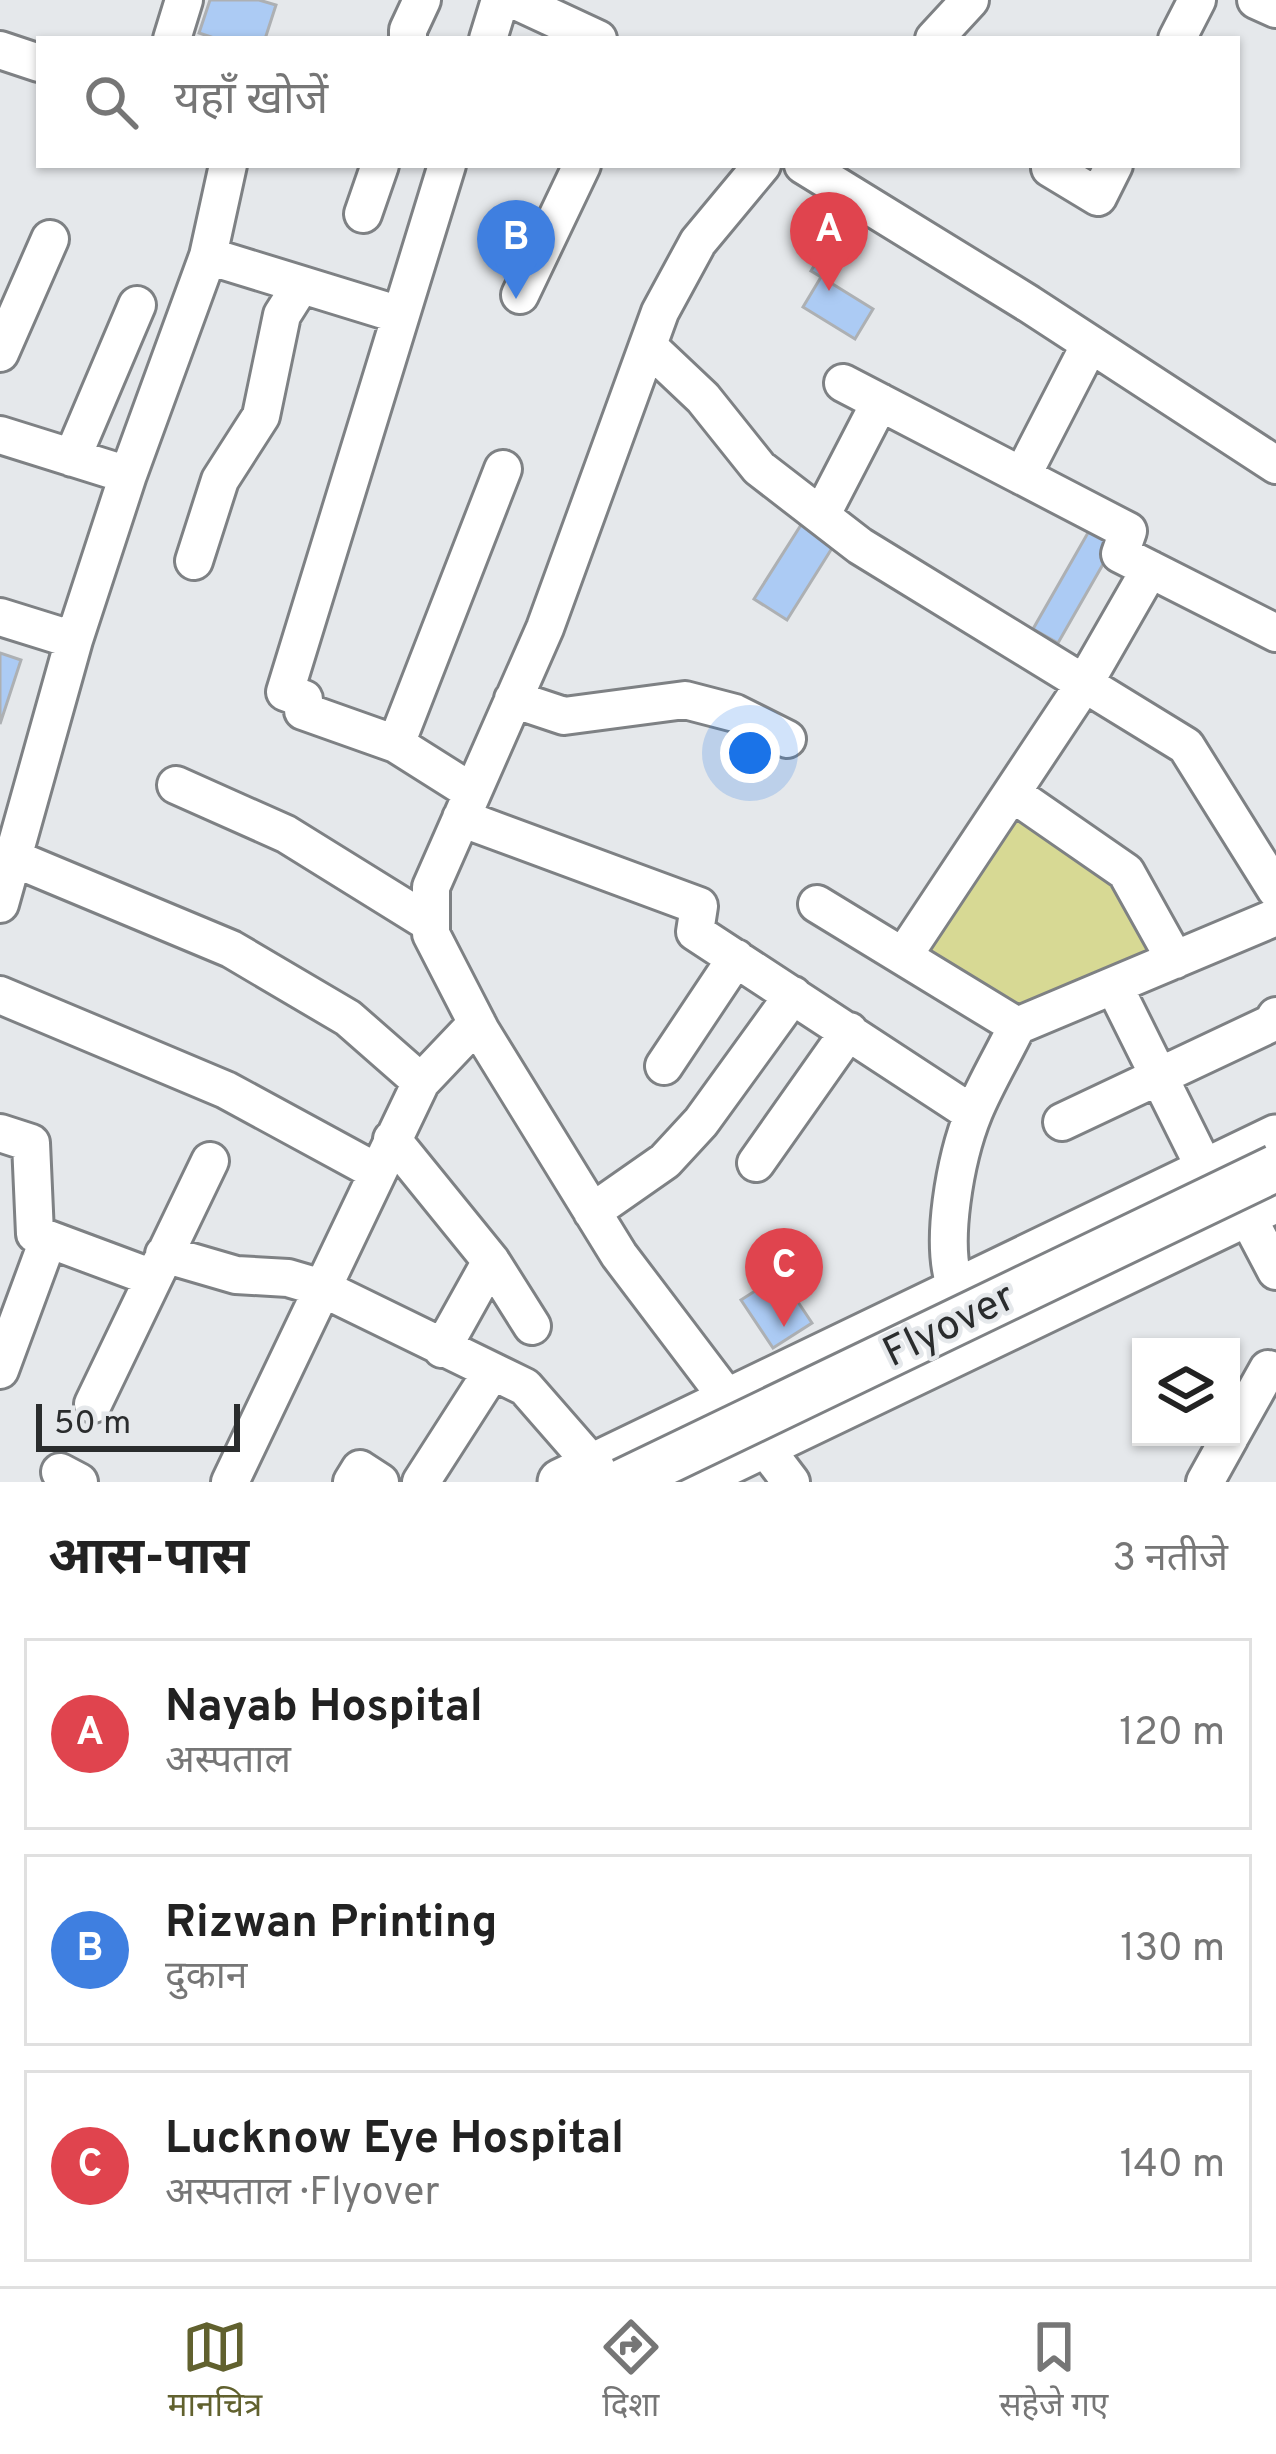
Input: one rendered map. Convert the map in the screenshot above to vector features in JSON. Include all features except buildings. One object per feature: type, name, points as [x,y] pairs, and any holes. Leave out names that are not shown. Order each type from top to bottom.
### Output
[{"type":"main road","points":[[593,1477],[728,1400],[1276,1138]]},
{"type":"main road","name":"Flyover","points":[[593,1477],[1276,1168]]},
{"type":"main road","points":[[686,1482],[1261,1206]]},
{"type":"street","points":[[173,36],[184,0]]},
{"type":"street","points":[[408,36],[422,0]]},
{"type":"street","points":[[489,36],[500,0]]},
{"type":"street","points":[[514,0],[592,36]]},
{"type":"street","points":[[937,36],[970,0]]},
{"type":"street","points":[[1179,36],[1197,0]]},
{"type":"street","points":[[1256,0],[1276,9]]},
{"type":"street","points":[[0,50],[36,62]]},
{"type":"street","points":[[0,904],[74,640],[208,256],[227,168]]},
{"type":"street","points":[[363,214],[379,168]]},
{"type":"street","points":[[446,168],[285,692],[304,699],[303,711],[396,744],[466,805],[699,906],[695,932],[973,1114]]},
{"type":"street","points":[[520,295],[581,168]]},
{"type":"street","points":[[760,168],[698,242],[660,312],[545,628],[430,887],[431,934],[477,1024],[619,1255],[791,1482]]},
{"type":"street","points":[[813,168],[1276,465]]},
{"type":"street","points":[[1050,168],[1098,197],[1112,168]]},
{"type":"street","points":[[0,353],[50,238]]},
{"type":"street","points":[[208,256],[400,315]]},
{"type":"street","points":[[194,561],[220,479],[260,416],[282,315],[301,285]]},
{"type":"street","points":[[72,458],[137,305]]},
{"type":"street","points":[[1022,476],[1090,344]]},
{"type":"street","points":[[648,346],[703,398],[759,468],[860,546],[1186,746],[1276,890]]},
{"type":"street","points":[[843,383],[1128,531],[1120,554],[1276,633]]},
{"type":"street","points":[[821,516],[880,402]]},
{"type":"street","points":[[0,436],[128,475]]},
{"type":"street","points":[[396,744],[503,469]]},
{"type":"street","points":[[904,955],[1084,684],[1150,569]]},
{"type":"street","points":[[0,617],[74,640]]},
{"type":"street","points":[[513,699],[564,716],[685,700],[735,712],[787,739]]},
{"type":"street","points":[[176,784],[286,834],[431,924]]},
{"type":"street","points":[[1012,793],[1126,872],[1175,960]]},
{"type":"street","points":[[13,858],[231,949],[349,1018],[421,1082]]},
{"type":"street","points":[[817,904],[1017,1026]]},
{"type":"street","points":[[957,1290],[947,1268],[956,1177],[973,1114],[1017,1026],[1276,917]]},
{"type":"street","points":[[664,1066],[736,958]]},
{"type":"street","points":[[1114,986],[1206,1171],[1229,1203],[1261,1206],[1276,1271]]},
{"type":"street","points":[[0,995],[383,1155],[491,1261],[532,1326]]},
{"type":"street","points":[[592,1212],[664,1161],[701,1122],[793,995]]},
{"type":"street","points":[[1062,1122],[1272,1023],[1276,1016]]},
{"type":"street","points":[[230,1482],[421,1082],[477,1024]]},
{"type":"street","points":[[756,1163],[848,1031]]},
{"type":"street","points":[[0,1132],[31,1143],[35,1234],[159,1266],[288,1278],[322,1288],[525,1387],[593,1477]]},
{"type":"street","points":[[93,1405],[210,1161]]},
{"type":"street","points":[[0,1370],[15,1291],[48,1240]]},
{"type":"street","points":[[442,1348],[491,1261]]},
{"type":"street","points":[[1240,1418],[1268,1369],[1276,1371]]},
{"type":"street","points":[[421,1482],[491,1373]]},
{"type":"street","points":[[1205,1482],[1225,1446]]},
{"type":"street","points":[[352,1482],[360,1469],[380,1482]]},
{"type":"green space","points":[[1015,807],[1120,880],[1161,946],[1012,1009],[918,948]]},
{"type":"place","name":"Nayab Hospital","points":[[829,291]]},
{"type":"place","name":"Rizwan Printing","points":[[516,299]]},
{"type":"place","name":"Lucknow Eye Hospital","points":[[784,1327]]}]
